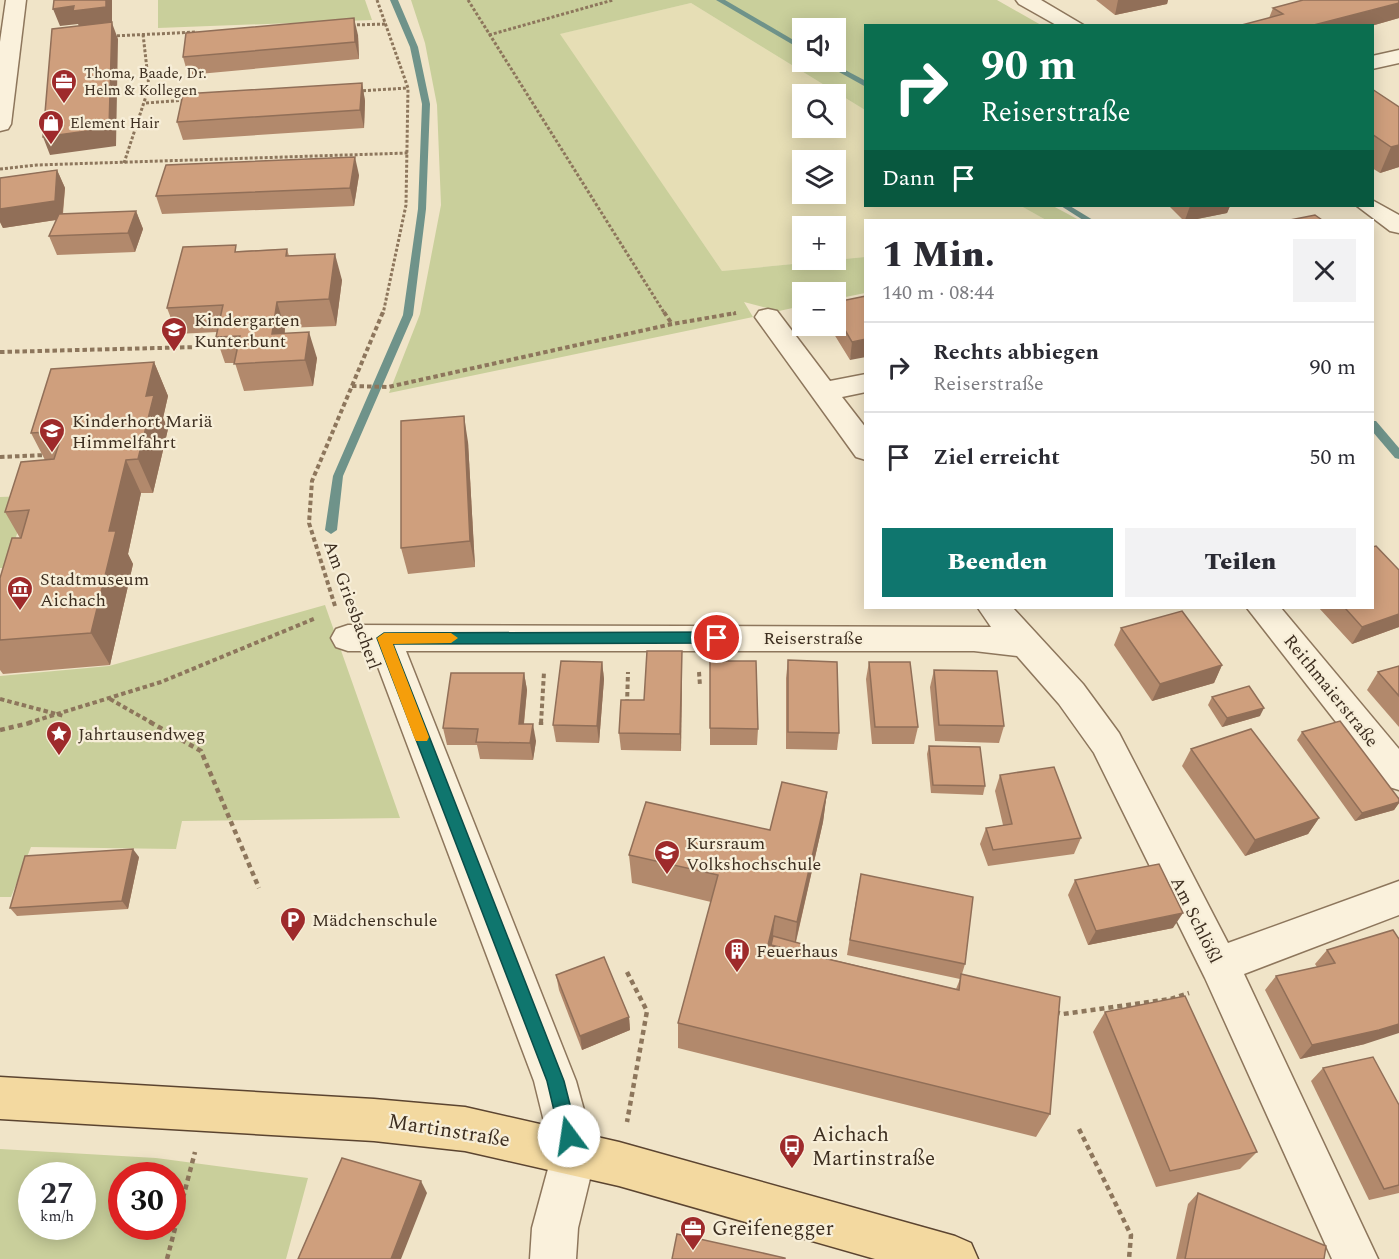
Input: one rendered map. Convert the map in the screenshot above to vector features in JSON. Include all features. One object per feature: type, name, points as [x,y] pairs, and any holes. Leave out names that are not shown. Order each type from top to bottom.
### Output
[{"type":"main road","name":"Martinstraße","points":[[0,1098],[374,1120],[465,1129],[619,1164],[955,1259]]},
{"type":"street","points":[[0,124],[16,0]]},
{"type":"street","points":[[1026,0],[1071,24]]},
{"type":"street","points":[[1374,62],[1399,56]]},
{"type":"street","points":[[1370,207],[1399,226]]},
{"type":"street","points":[[768,316],[864,447]]},
{"type":"street","points":[[824,392],[864,383]]},
{"type":"street","name":"Am Schlößl","points":[[995,609],[1071,694],[1107,744],[1222,973],[1355,1259]]},
{"type":"street","name":"Reithmaierstraße","points":[[1264,609],[1399,775]]},
{"type":"street","name":"Reiserstraße","points":[[574,1154],[555,1081],[366,638],[974,638],[1026,644]]},
{"type":"street","points":[[1222,973],[1399,898]]},
{"type":"street","points":[[553,1259],[555,1228],[574,1154]]},
{"type":"path","name":"Am Griesbacherl","points":[[333,610],[309,523],[312,481],[383,314],[406,205],[408,88],[377,0]]},
{"type":"path","points":[[468,0],[672,324]]},
{"type":"path","points":[[489,35],[609,3],[613,0]]},
{"type":"path","points":[[343,26],[387,24]]},
{"type":"path","points":[[109,36],[198,32]]},
{"type":"path","points":[[124,163],[146,103],[149,87],[143,34]]},
{"type":"path","points":[[352,91],[408,88]]},
{"type":"path","points":[[146,103],[189,100]]},
{"type":"path","points":[[0,169],[37,165],[408,153]]},
{"type":"path","points":[[298,167],[300,157]]},
{"type":"path","points":[[220,170],[223,159]]},
{"type":"path","points":[[352,386],[388,387],[672,324],[749,310],[768,316]]},
{"type":"path","points":[[0,352],[198,347]]},
{"type":"path","points":[[0,457],[52,454]]},
{"type":"path","points":[[0,730],[65,716],[232,655],[320,616]]},
{"type":"path","points":[[541,725],[546,638]]},
{"type":"path","points":[[0,699],[65,716]]},
{"type":"path","points":[[110,699],[201,751],[259,888]]},
{"type":"path","points":[[619,1164],[647,1011],[627,972]]},
{"type":"path","points":[[1052,1011],[1063,1014],[1171,999],[1222,973]]},
{"type":"path","points":[[168,1259],[206,1109]]},
{"type":"path","points":[[1079,1129],[1131,1235],[1129,1259]]},
{"type":"shaded area","points":[[691,3],[792,65],[792,72],[803,72],[823,84],[792,84],[792,138],[846,138],[846,98],[864,109],[864,207],[1023,207],[1044,219],[864,219],[864,257],[846,259],[846,216],[792,216],[792,264],[722,271],[559,34]]},
{"type":"green space","points":[[158,0],[365,0],[372,20],[158,28]]},
{"type":"green space","points":[[411,0],[997,0],[1039,24],[864,24],[864,109],[846,98],[846,84],[823,84],[803,72],[846,72],[846,18],[792,18],[792,65],[691,3],[560,34],[722,271],[792,264],[792,270],[846,270],[846,259],[864,257],[864,293],[846,297],[846,282],[792,282],[792,308],[779,311],[744,302],[753,317],[389,393],[420,314],[441,205],[437,105],[425,43]]},
{"type":"green space","points":[[1023,207],[1055,207],[1077,219],[1044,219]]},
{"type":"green space","points":[[28,496],[7,568],[0,568],[0,497]]},
{"type":"green space","points":[[325,605],[400,818],[182,821],[176,849],[31,847],[11,897],[0,897],[0,676],[109,666]]},
{"type":"green space","points":[[0,1149],[156,1158],[308,1178],[286,1259],[0,1259]]},
{"type":"building","points":[[54,0],[106,0],[106,7],[73,11],[74,6],[53,9]]},
{"type":"building","points":[[1303,0],[1399,0],[1399,3],[1318,24],[1246,24],[1283,14],[1273,8]]},
{"type":"building","points":[[354,18],[355,42],[183,57],[186,33]]},
{"type":"building","points":[[112,22],[109,128],[43,137],[52,29]]},
{"type":"building","points":[[362,83],[360,110],[177,122],[183,94]]},
{"type":"building","points":[[1374,90],[1399,107],[1399,145],[1391,147],[1374,135]]},
{"type":"building","points":[[355,157],[350,188],[156,196],[166,165]]},
{"type":"building","points":[[57,170],[55,201],[0,209],[0,178]]},
{"type":"building","points":[[136,211],[128,233],[49,236],[59,214]]},
{"type":"building","points":[[1315,215],[1321,219],[1295,219]]},
{"type":"building","points":[[236,245],[235,252],[287,249],[286,256],[335,254],[329,299],[277,302],[272,334],[309,332],[305,360],[234,364],[240,336],[216,337],[223,305],[167,308],[183,247]]},
{"type":"building","points":[[864,296],[864,339],[852,342],[846,332],[846,300]]},
{"type":"building","points":[[154,362],[146,396],[154,395],[138,459],[126,460],[109,531],[116,531],[91,633],[0,640],[0,578],[12,538],[21,538],[29,510],[5,512],[21,462],[54,459],[63,431],[31,433],[51,369]]},
{"type":"building","points":[[464,416],[470,541],[401,548],[401,421]]},
{"type":"building","points":[[1374,546],[1399,570],[1399,614],[1362,627],[1346,609],[1374,609]]},
{"type":"building","points":[[1182,611],[1222,665],[1160,684],[1121,628]]},
{"type":"building","points":[[647,651],[682,651],[680,734],[619,733],[621,700],[644,700]]},
{"type":"building","points":[[788,660],[837,662],[839,733],[788,732]]},
{"type":"building","points":[[561,661],[602,662],[597,726],[553,725]]},
{"type":"building","points":[[710,661],[756,661],[758,729],[710,728]]},
{"type":"building","points":[[869,662],[910,662],[918,727],[875,727]]},
{"type":"building","points":[[1399,666],[1399,696],[1378,672]]},
{"type":"building","points":[[934,670],[997,671],[1004,726],[939,725]]},
{"type":"building","points":[[451,673],[524,673],[519,724],[533,724],[530,743],[476,742],[478,729],[443,728]]},
{"type":"building","points":[[1249,686],[1264,708],[1227,718],[1212,697]]},
{"type":"building","points":[[1340,721],[1399,802],[1362,813],[1302,732]]},
{"type":"building","points":[[1251,729],[1319,818],[1255,840],[1191,749]]},
{"type":"building","points":[[929,746],[980,747],[985,786],[933,785]]},
{"type":"building","points":[[1054,767],[1081,838],[993,850],[986,828],[1012,824],[1000,775]]},
{"type":"building","name":"Feuerhaus","points":[[782,782],[827,792],[797,922],[775,916],[768,945],[959,990],[961,974],[1060,997],[1050,1114],[678,1023],[718,875],[629,855],[646,802],[770,830]]},
{"type":"building","points":[[133,849],[122,901],[10,908],[25,856]]},
{"type":"building","points":[[1159,864],[1183,913],[1096,931],[1075,880]]},
{"type":"building","points":[[861,874],[973,897],[965,964],[850,940]]},
{"type":"building","points":[[1393,930],[1399,939],[1399,1024],[1312,1045],[1276,976],[1335,963],[1327,950]]},
{"type":"building","points":[[773,936],[802,944],[800,952],[771,945]]},
{"type":"building","points":[[604,957],[629,1017],[580,1036],[556,975]]},
{"type":"building","points":[[1185,996],[1257,1152],[1170,1171],[1105,1012]]},
{"type":"building","points":[[1373,1057],[1399,1105],[1399,1185],[1384,1189],[1323,1068]]},
{"type":"building","points":[[342,1158],[421,1181],[391,1259],[298,1259]]},
{"type":"building","points":[[1198,1193],[1326,1246],[1324,1259],[1185,1259]]},
{"type":"building","points":[[677,1234],[785,1258],[785,1259],[672,1259]]},
{"type":"waterway","points":[[331,530],[338,476],[408,315],[422,209],[426,104],[414,47],[394,0]]},
{"type":"waterway","points":[[720,0],[792,42]]},
{"type":"waterway","points":[[843,72],[864,84]]},
{"type":"waterway","points":[[1067,207],[1086,219]]},
{"type":"waterway","points":[[1374,426],[1399,455]]},
{"type":"slow traffic","points":[[422,737],[384,638],[451,638]]},
{"type":"place","name":"Thoma, Baade, Dr. Helm & Kollegen","points":[[64,105]]},
{"type":"place","name":"Element Hair","points":[[51,146]]},
{"type":"place","name":"Kindergarten Kunterbunt","points":[[174,353]]},
{"type":"place","name":"Kinderhort Mariä Himmelfahrt","points":[[52,454]]},
{"type":"place","name":"Stadtmuseum Aichach","points":[[20,612]]},
{"type":"place","name":"Jahrtausendweg","points":[[59,757]]},
{"type":"place","name":"Kursraum Volkshochschule","points":[[667,876]]},
{"type":"place","name":"Mädchenschule","points":[[293,943]]},
{"type":"place","name":"Feuerhaus","points":[[737,974]]},
{"type":"place","name":"Aichach Martinstraße","points":[[792,1170]]},
{"type":"place","name":"Greifenegger","points":[[693,1252]]},
{"type":"route","points":[[569,1136],[555,1081],[384,638],[717,638]]}]
